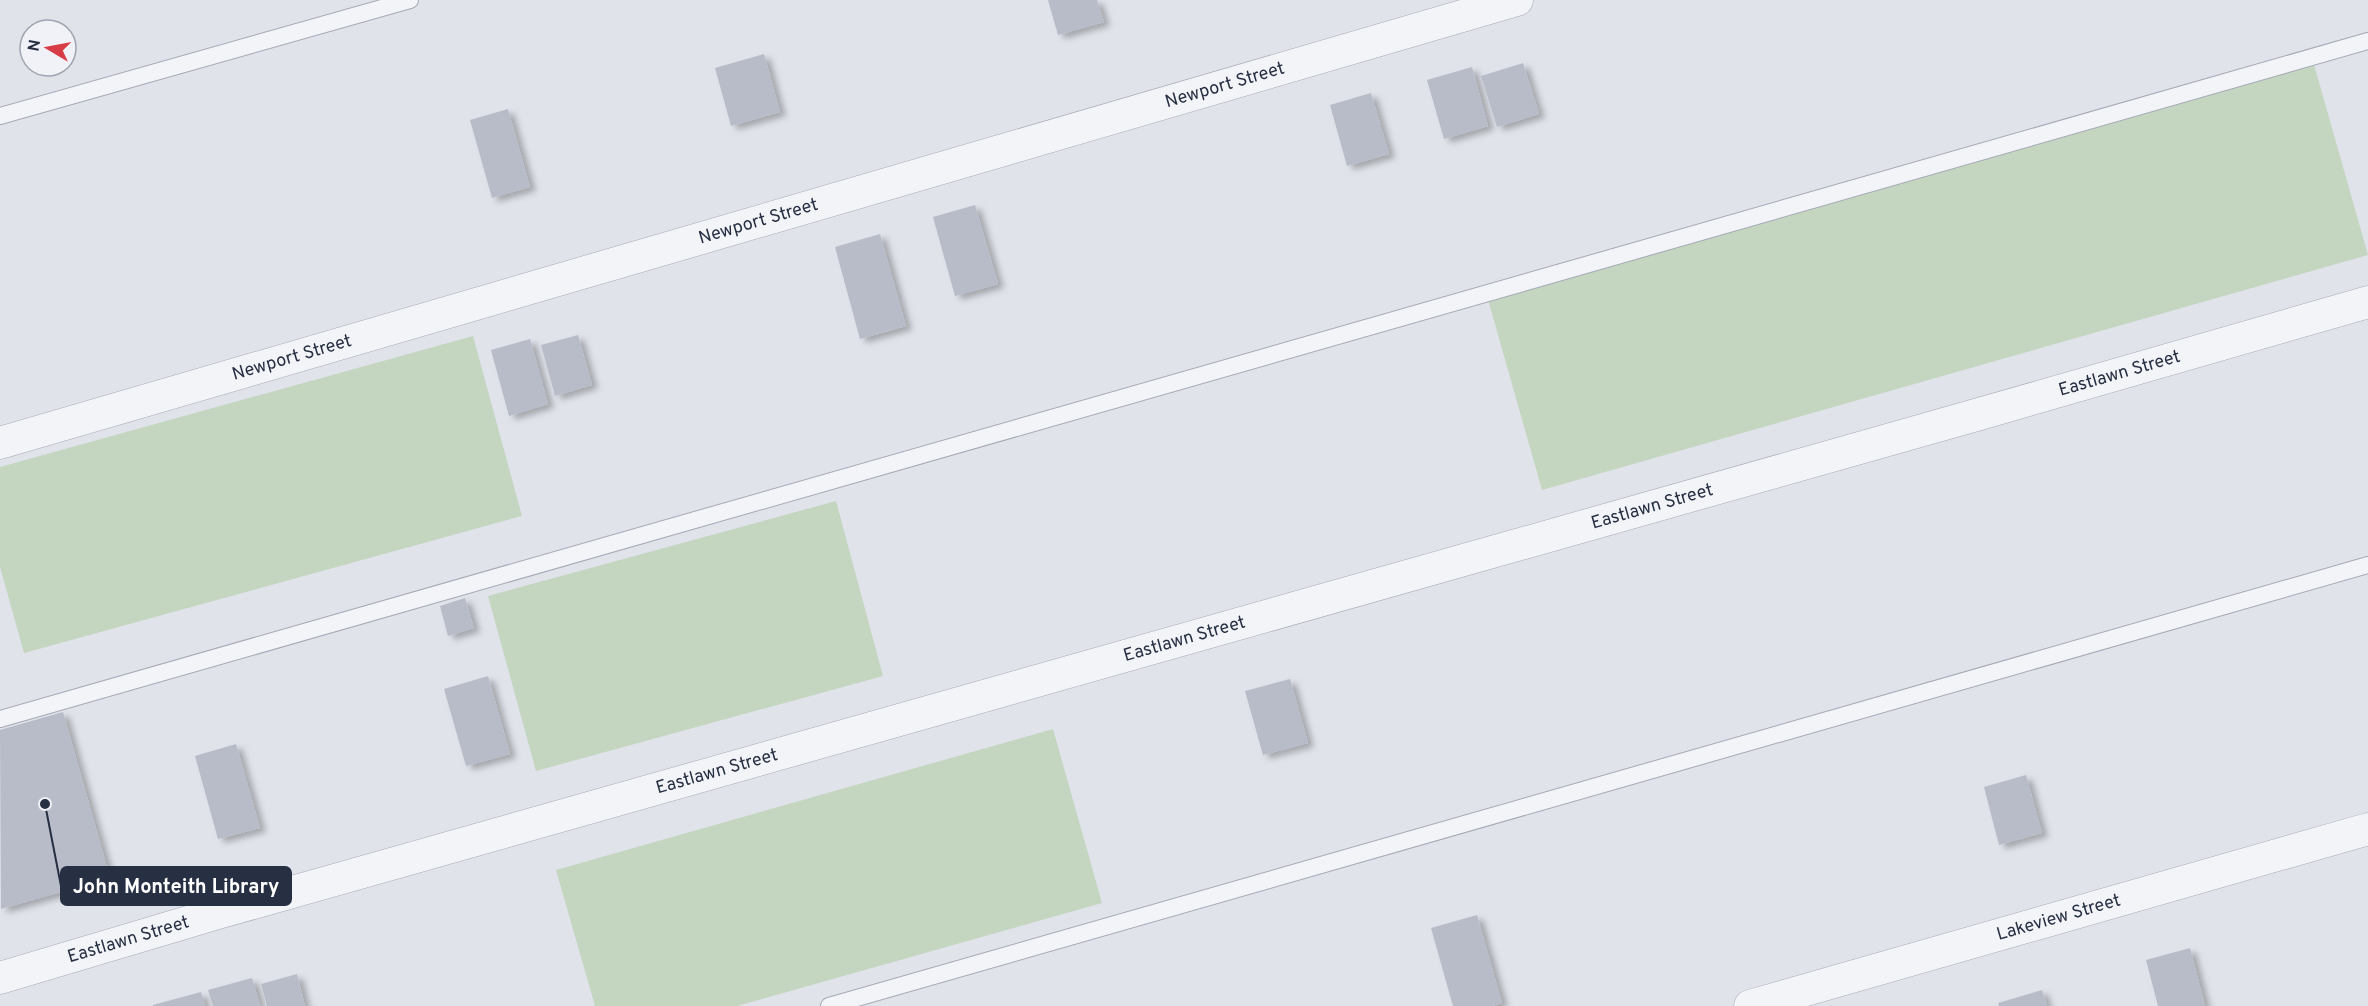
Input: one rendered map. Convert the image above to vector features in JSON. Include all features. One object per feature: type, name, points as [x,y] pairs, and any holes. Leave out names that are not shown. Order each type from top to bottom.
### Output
[{"type":"street","name":"Newport Street","points":[[0,443],[1517,0]]},
{"type":"street","name":"Eastlawn Street","points":[[0,978],[252,904],[1971,417],[2368,302]]},
{"type":"street","name":"Lakeview Street","points":[[1750,1006],[2368,829]]},
{"type":"lane","points":[[0,116],[410,0]]},
{"type":"lane","points":[[0,719],[2368,41]]},
{"type":"lane","points":[[829,1006],[2368,565]]},
{"type":"green space","points":[[2313,61],[2368,255],[1542,490],[1487,296]]},
{"type":"green space","points":[[473,336],[522,516],[24,653],[0,567],[0,467]]},
{"type":"green space","points":[[836,501],[883,676],[536,771],[488,596]]},
{"type":"green space","points":[[1053,729],[1102,903],[737,1006],[595,1006],[556,870]]},
{"type":"building","points":[[1048,0],[1097,0],[1104,22],[1058,35]]},
{"type":"building","points":[[764,54],[780,112],[731,126],[715,68]]},
{"type":"building","points":[[1523,63],[1539,114],[1497,127],[1481,76]]},
{"type":"building","points":[[1472,67],[1488,126],[1444,139],[1427,80]]},
{"type":"building","points":[[1371,93],[1389,154],[1347,166],[1330,105]]},
{"type":"building","points":[[508,109],[530,187],[492,198],[470,120]]},
{"type":"building","points":[[975,205],[998,284],[955,296],[933,217]]},
{"type":"building","points":[[880,234],[906,326],[860,339],[835,247]]},
{"type":"building","points":[[578,335],[592,385],[555,396],[541,345]]},
{"type":"building","points":[[530,339],[548,404],[509,416],[491,350]]},
{"type":"building","points":[[465,598],[474,628],[448,636],[440,606]]},
{"type":"building","points":[[488,676],[510,754],[466,766],[444,689]]},
{"type":"building","points":[[1290,679],[1308,743],[1263,755],[1245,691]]},
{"type":"building","points":[[63,712],[110,878],[1,909],[0,730]]},
{"type":"building","points":[[236,744],[260,828],[218,839],[195,756]]},
{"type":"building","points":[[2026,775],[2042,833],[1999,845],[1984,787]]},
{"type":"building","points":[[1477,915],[1502,1003],[1492,1006],[1453,1006],[1431,928]]},
{"type":"building","points":[[2190,948],[2205,1006],[2158,1006],[2146,960]]},
{"type":"building","points":[[297,974],[305,1006],[267,1006],[261,984]]},
{"type":"building","points":[[252,978],[260,1006],[213,1006],[208,990]]},
{"type":"building","points":[[2042,990],[2047,1006],[1999,1006],[1998,1003]]},
{"type":"building","points":[[201,992],[205,1006],[153,1006],[153,1005]]},
{"type":"place","name":"John Monteith Library","points":[[45,804]]}]
